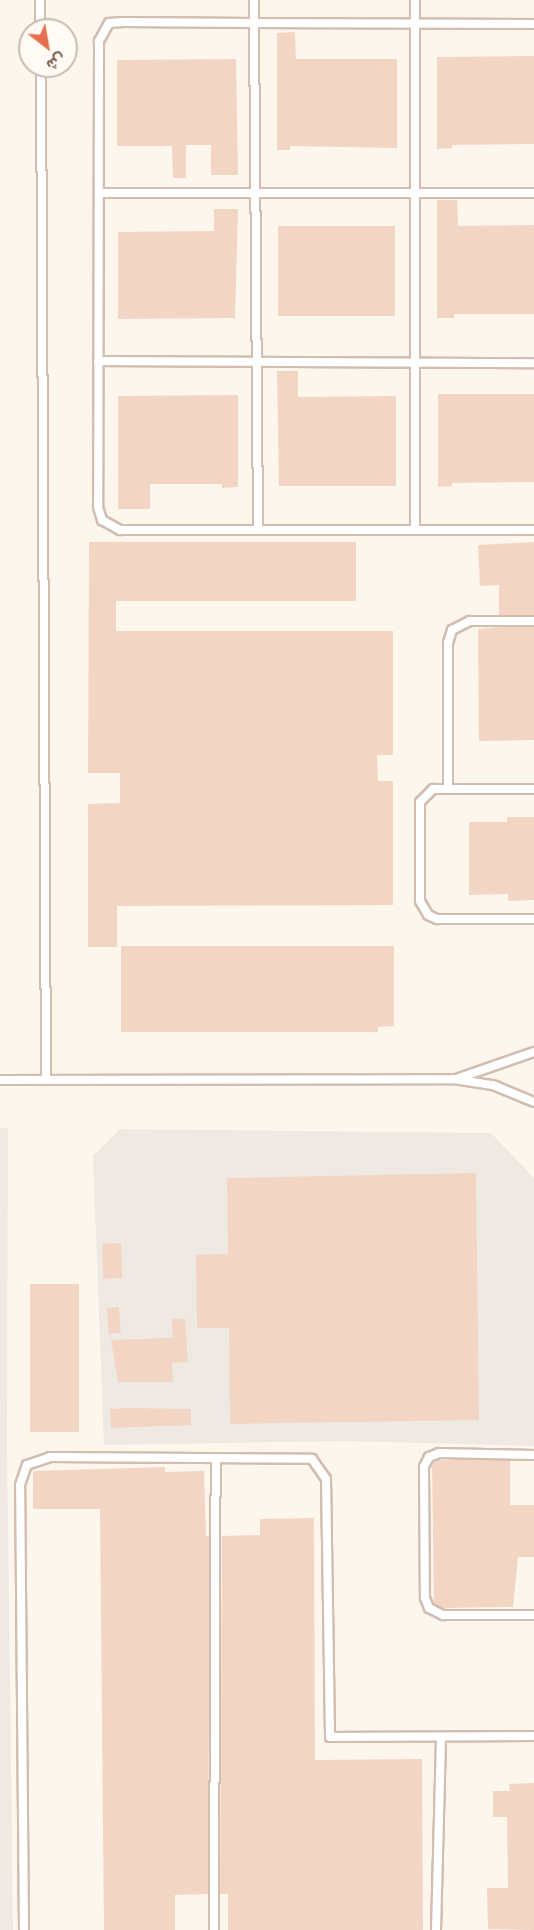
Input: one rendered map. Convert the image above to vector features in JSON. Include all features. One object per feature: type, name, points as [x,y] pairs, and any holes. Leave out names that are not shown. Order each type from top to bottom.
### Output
[{"type":"lane","points":[[40,0],[40,18]]},
{"type":"lane","points":[[254,0],[258,530]]},
{"type":"lane","points":[[415,0],[415,530]]},
{"type":"lane","points":[[534,24],[254,22],[109,24],[99,41],[98,361],[98,507],[102,520],[120,530],[534,530]]},
{"type":"lane","points":[[41,78],[46,1079]]},
{"type":"lane","points":[[99,193],[534,193]]},
{"type":"lane","points":[[98,361],[534,363]]},
{"type":"lane","points":[[448,789],[448,643],[452,630],[470,621],[534,621]]},
{"type":"lane","points":[[534,789],[433,789],[420,802],[423,909],[437,919],[534,919]]},
{"type":"lane","points":[[454,1079],[494,1069],[534,1052]]},
{"type":"lane","points":[[0,1080],[454,1079],[493,1085],[534,1102]]},
{"type":"lane","points":[[534,1455],[439,1453],[429,1457],[424,1467],[425,1598],[429,1608],[443,1615],[534,1616]]},
{"type":"lane","points":[[24,1930],[20,1485],[27,1465],[50,1457],[312,1459],[326,1479],[330,1737],[534,1736]]},
{"type":"lane","points":[[214,1930],[216,1458]]},
{"type":"lane","points":[[436,1930],[441,1738]]},
{"type":"shaded area","points":[[0,1128],[8,1128],[7,1447],[13,1930],[0,1930]]},
{"type":"shaded area","points":[[120,1129],[491,1133],[534,1178],[534,1446],[345,1441],[104,1445],[93,1156]]},
{"type":"building","points":[[295,32],[296,59],[397,59],[397,148],[290,146],[290,150],[277,150],[277,33]]},
{"type":"building","points":[[534,56],[534,144],[452,145],[452,148],[437,149],[437,57]]},
{"type":"building","points":[[236,59],[238,175],[211,175],[211,145],[186,145],[186,178],[173,178],[172,146],[117,146],[117,60]]},
{"type":"building","points":[[437,200],[457,200],[458,226],[534,225],[534,314],[454,314],[454,318],[437,318]]},
{"type":"building","points":[[214,209],[238,209],[235,318],[118,319],[118,232],[214,231]]},
{"type":"building","points":[[278,226],[395,226],[395,316],[278,316]]},
{"type":"building","points":[[277,371],[298,371],[298,397],[396,396],[396,486],[279,486]]},
{"type":"building","points":[[438,394],[534,394],[534,482],[452,483],[452,486],[438,487]]},
{"type":"building","points":[[238,395],[238,487],[222,488],[222,484],[150,484],[150,509],[118,509],[118,396]]},
{"type":"building","points":[[89,542],[356,542],[356,601],[116,601],[116,631],[393,631],[393,755],[377,755],[378,781],[393,781],[393,905],[117,906],[117,947],[88,947],[88,804],[120,803],[120,773],[88,773]]},
{"type":"building","points":[[534,542],[534,615],[499,615],[499,585],[480,586],[478,545]]},
{"type":"building","points":[[534,627],[534,740],[479,741],[478,629]]},
{"type":"building","points":[[507,817],[534,817],[534,900],[508,901],[508,894],[469,895],[469,822],[507,822]]},
{"type":"building","points":[[121,946],[394,946],[394,1026],[378,1027],[378,1032],[121,1032]]},
{"type":"building","points":[[476,1173],[479,1420],[230,1424],[229,1328],[197,1328],[196,1255],[228,1254],[227,1178]]},
{"type":"building","points":[[121,1243],[122,1278],[103,1279],[102,1244]]},
{"type":"building","points":[[30,1284],[79,1284],[79,1432],[30,1432]]},
{"type":"building","points":[[119,1307],[121,1333],[109,1334],[107,1308]]},
{"type":"building","points":[[172,1319],[185,1319],[188,1362],[172,1363],[173,1382],[118,1382],[111,1340],[173,1338]]},
{"type":"building","points":[[110,1409],[191,1409],[191,1425],[111,1428]]},
{"type":"building","points":[[436,1460],[510,1460],[510,1505],[534,1505],[534,1557],[518,1557],[513,1607],[442,1608],[434,1604],[432,1465]]},
{"type":"building","points":[[165,1467],[165,1472],[204,1471],[206,1536],[210,1536],[208,1894],[175,1895],[175,1930],[104,1930],[100,1509],[33,1509],[33,1471]]},
{"type":"building","points":[[314,1518],[315,1760],[422,1759],[423,1930],[228,1930],[228,1894],[220,1894],[222,1536],[260,1535],[260,1519]]},
{"type":"building","points":[[534,1783],[534,1930],[488,1929],[487,1888],[508,1888],[507,1817],[493,1817],[493,1791],[510,1791],[509,1784]]}]
